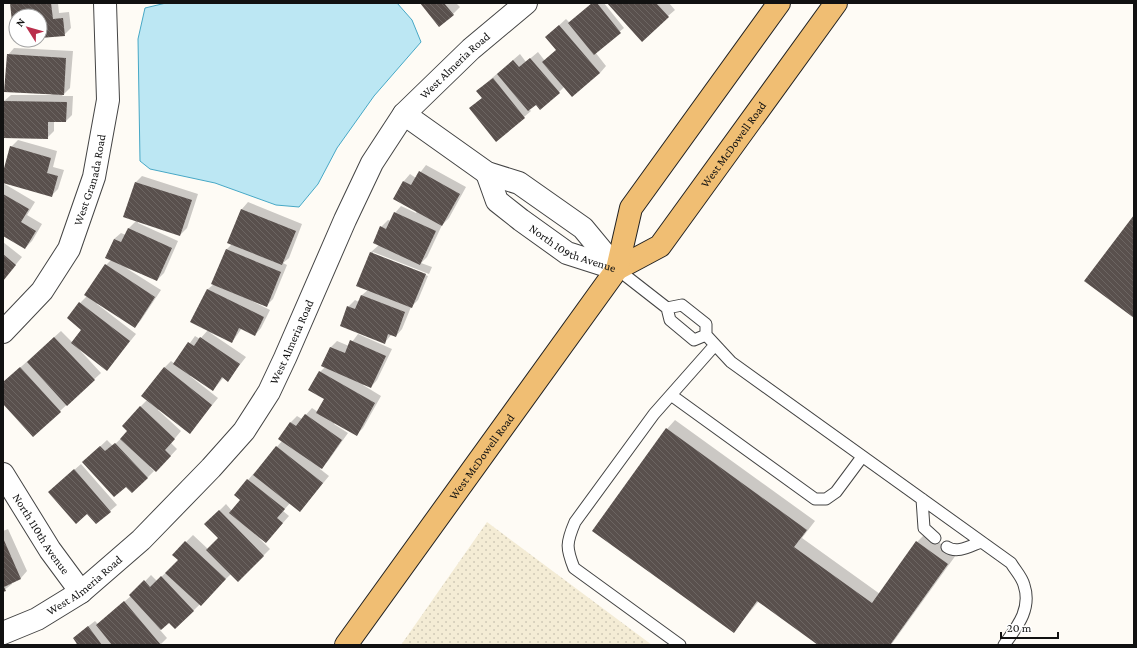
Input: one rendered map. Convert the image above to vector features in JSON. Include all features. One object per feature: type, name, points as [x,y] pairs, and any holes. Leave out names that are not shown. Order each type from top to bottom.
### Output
[{"type":"main road","name":"West McDowell Road","points":[[346,645],[617,269],[632,208],[779,3]]},
{"type":"main road","name":"West McDowell Road","points":[[617,269],[660,246],[836,3]]},
{"type":"street","name":"West Granada Road","points":[[3,332],[42,291],[69,249],[94,176],[108,100],[105,3]]},
{"type":"street","name":"West Almeria Road","points":[[3,633],[37,619],[81,592],[141,540],[211,468],[244,431],[269,392],[372,163],[404,114],[471,49],[526,3]]},
{"type":"street","name":"North 109th Avenue","points":[[404,114],[487,173],[519,183],[582,228],[617,269]]},
{"type":"street","name":"North 109th Avenue","points":[[487,173],[497,201],[521,220],[566,253],[617,269]]},
{"type":"street","name":"North 110th Avenue","points":[[3,474],[50,550],[81,592]]},
{"type":"lane","points":[[617,269],[667,308],[670,320],[694,340],[706,335]]},
{"type":"lane","points":[[667,308],[682,305],[706,324],[706,335],[731,362],[1011,563],[1024,584],[1026,603],[1023,619],[1004,645]]},
{"type":"lane","points":[[680,645],[574,568],[567,549],[570,533],[575,522],[654,414],[715,345]]},
{"type":"lane","points":[[671,395],[815,499],[826,499],[836,492],[862,457]]},
{"type":"lane","points":[[922,499],[924,528],[935,538]]},
{"type":"lane","points":[[947,546],[951,550],[962,549],[980,542]]},
{"type":"shaded area","points":[[487,522],[652,645],[401,645]]},
{"type":"water","points":[[166,3],[397,3],[412,20],[421,42],[374,96],[337,148],[318,184],[299,207],[276,205],[215,183],[150,169],[140,161],[138,39],[145,8]]},
{"type":"building","points":[[10,3],[51,3],[53,19],[63,18],[65,36],[48,37],[48,8],[11,8]]},
{"type":"building","points":[[420,3],[444,3],[454,15],[439,27]]},
{"type":"building","points":[[592,3],[597,3],[621,33],[594,55],[568,23]]},
{"type":"building","points":[[607,3],[656,3],[669,17],[642,42]]},
{"type":"building","points":[[559,25],[600,73],[572,97],[542,62],[556,50],[545,37]]},
{"type":"building","points":[[7,54],[66,58],[64,95],[4,92]]},
{"type":"building","points":[[530,58],[560,93],[540,110],[536,105],[528,111],[497,74],[513,60],[519,67]]},
{"type":"building","points":[[493,78],[525,118],[496,142],[469,108],[482,98],[476,91]]},
{"type":"building","points":[[4,101],[67,102],[66,122],[48,122],[48,139],[3,138]]},
{"type":"building","points":[[10,146],[51,158],[47,173],[58,176],[52,197],[3,183],[3,172]]},
{"type":"building","points":[[419,171],[460,194],[442,226],[393,199],[403,181],[411,185]]},
{"type":"building","points":[[135,182],[192,200],[180,236],[123,217]]},
{"type":"building","points":[[3,194],[29,209],[21,222],[36,231],[25,249],[3,236]]},
{"type":"building","points":[[241,209],[296,231],[282,265],[227,243]]},
{"type":"building","points":[[394,212],[436,231],[420,265],[373,243],[380,226],[386,229]]},
{"type":"building","points":[[1134,215],[1134,318],[1084,281]]},
{"type":"building","points":[[128,228],[172,248],[157,281],[105,258],[114,239],[121,242]]},
{"type":"building","points":[[226,249],[281,272],[267,307],[211,284]]},
{"type":"building","points":[[370,252],[426,274],[412,308],[356,286]]},
{"type":"building","points":[[3,254],[16,265],[3,281]]},
{"type":"building","points":[[105,264],[155,297],[135,328],[84,295]]},
{"type":"building","points":[[207,289],[264,317],[255,336],[239,328],[232,343],[190,322]]},
{"type":"building","points":[[361,295],[405,312],[396,337],[388,334],[385,344],[340,326],[347,306],[355,309]]},
{"type":"building","points":[[79,302],[130,341],[107,371],[71,343],[81,330],[67,318]]},
{"type":"building","points":[[54,337],[95,380],[67,406],[27,362]]},
{"type":"building","points":[[200,337],[240,364],[228,382],[222,377],[213,391],[173,364],[188,342],[194,346]]},
{"type":"building","points":[[350,340],[386,356],[371,388],[321,366],[330,347],[345,353]]},
{"type":"building","points":[[20,367],[61,412],[33,437],[3,404],[3,382]]},
{"type":"building","points":[[164,367],[212,405],[190,434],[141,396]]},
{"type":"building","points":[[319,371],[375,403],[357,436],[316,413],[324,399],[308,390]]},
{"type":"building","points":[[140,406],[175,439],[165,450],[171,456],[156,472],[120,439],[127,431],[122,426]]},
{"type":"building","points":[[305,414],[342,440],[322,469],[278,439],[290,422],[296,426]]},
{"type":"building","points":[[666,428],[807,530],[794,547],[872,603],[916,541],[948,564],[890,645],[818,645],[757,601],[734,633],[592,531]]},
{"type":"building","points":[[115,443],[148,478],[132,493],[126,487],[114,497],[82,462],[100,446],[105,451]]},
{"type":"building","points":[[276,446],[323,483],[300,512],[253,475]]},
{"type":"building","points":[[74,469],[111,512],[96,524],[87,514],[76,524],[48,492]]},
{"type":"building","points":[[247,479],[285,509],[277,518],[283,523],[266,543],[229,513],[240,500],[234,495]]},
{"type":"building","points":[[219,510],[264,556],[238,582],[206,550],[218,538],[204,524]]},
{"type":"building","points":[[3,538],[21,579],[4,587],[6,591],[3,592]]},
{"type":"building","points":[[185,541],[226,579],[201,606],[165,573],[178,560],[172,555]]},
{"type":"building","points":[[161,576],[194,611],[175,629],[169,623],[161,630],[129,595],[144,580],[150,587]]},
{"type":"building","points":[[124,601],[161,645],[112,645],[96,625]]},
{"type":"building","points":[[88,626],[102,645],[75,645],[77,644],[73,638]]}]
